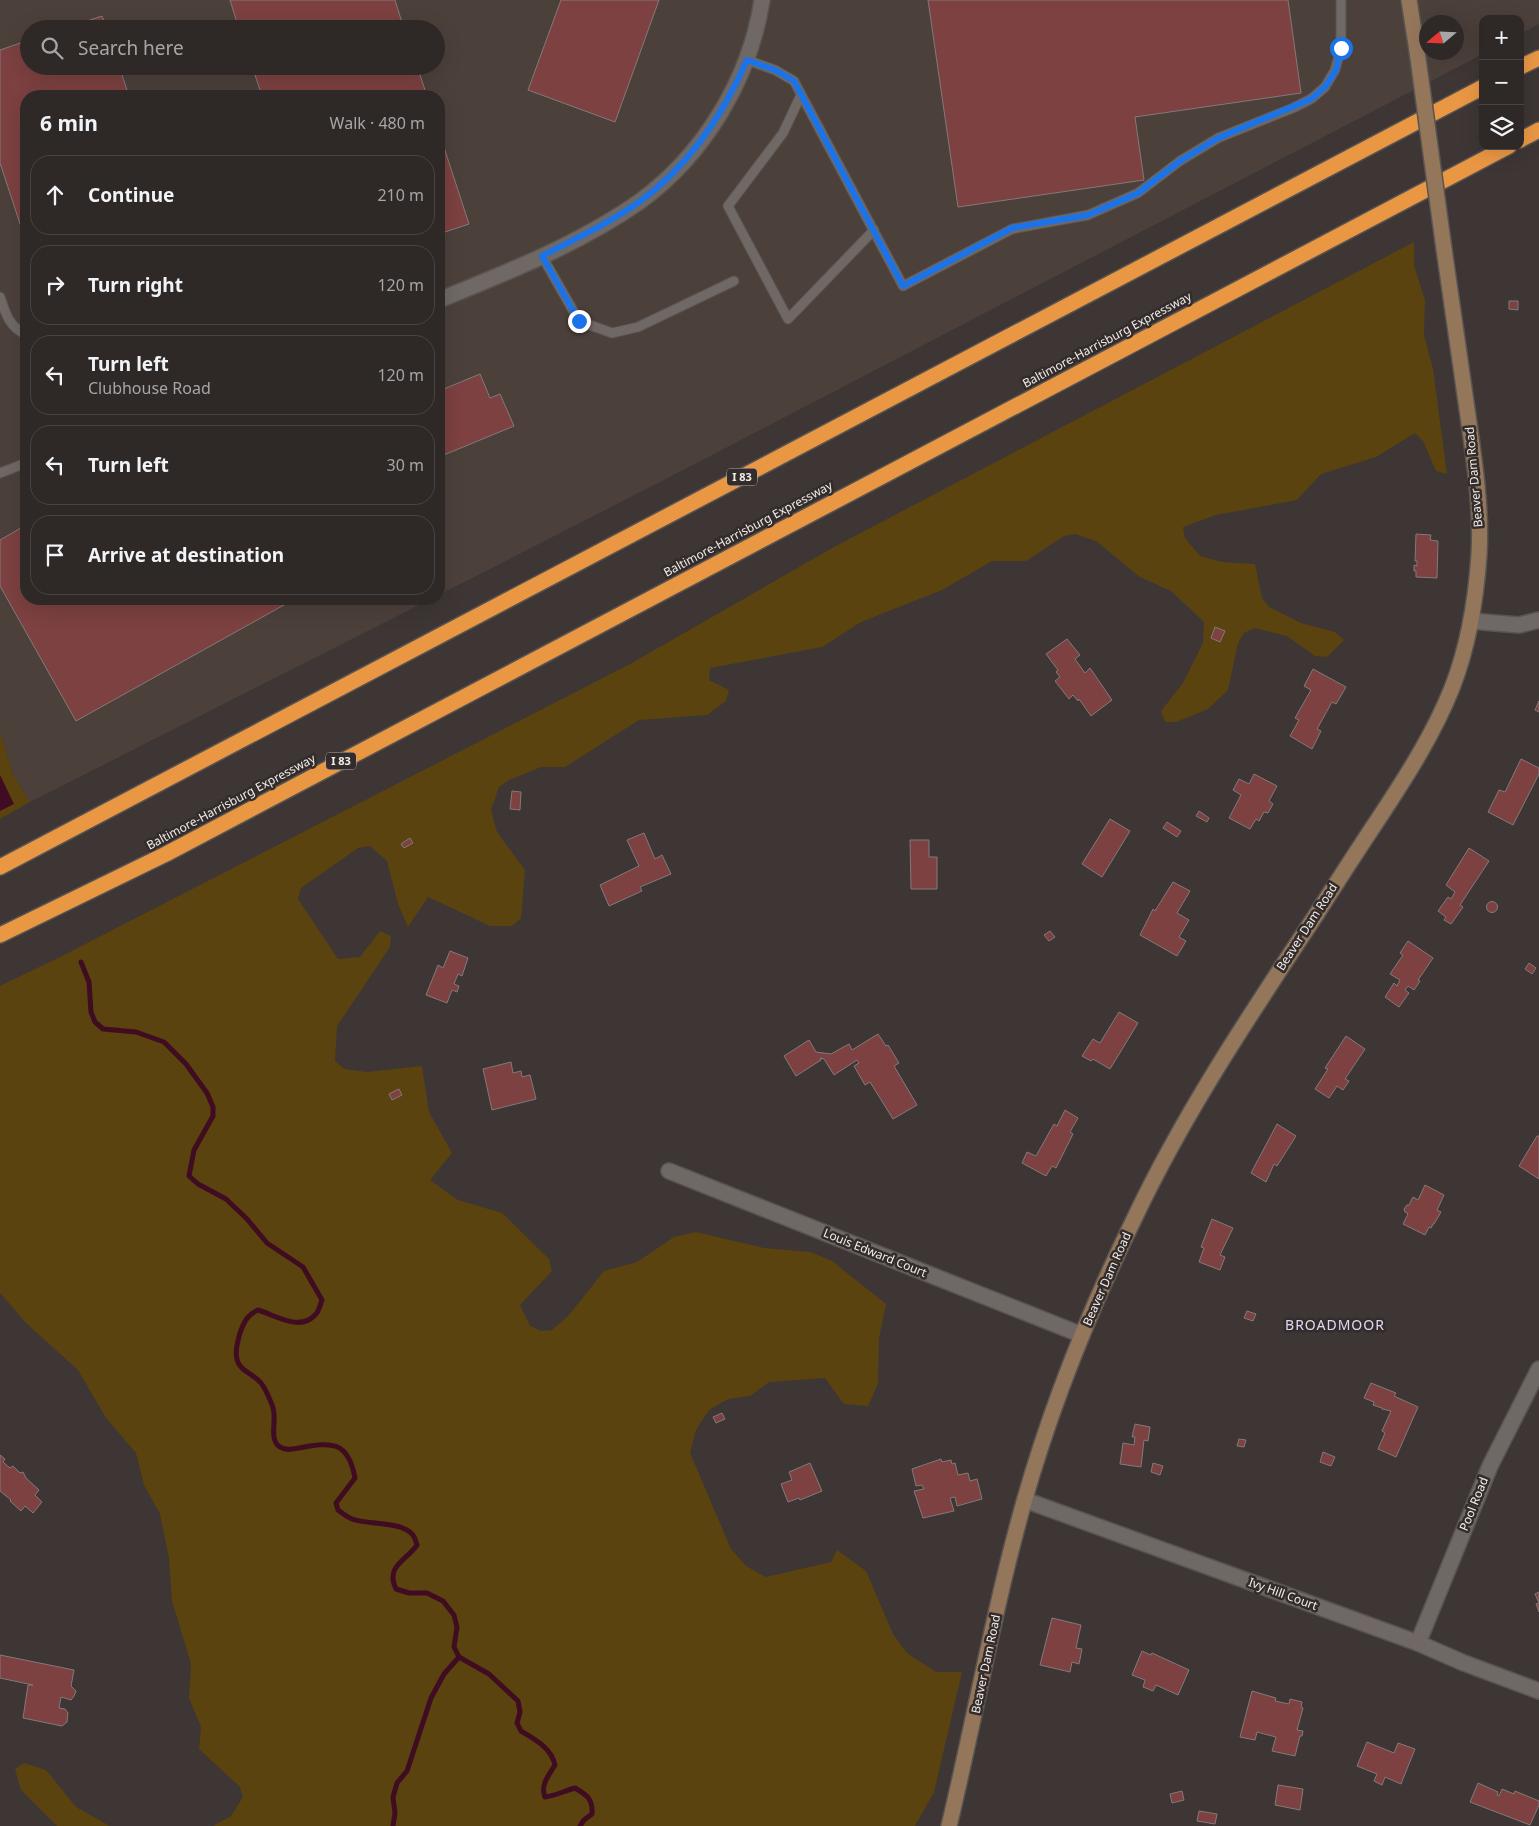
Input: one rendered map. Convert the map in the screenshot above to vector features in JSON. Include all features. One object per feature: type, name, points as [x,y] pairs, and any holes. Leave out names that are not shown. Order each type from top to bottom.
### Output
[{"type":"highway","points":[[1524,65],[1539,58]]},
{"type":"highway","name":"I 83","points":[[0,867],[1479,89]]},
{"type":"highway","points":[[1524,138],[1539,130]]},
{"type":"highway","name":"Baltimore-Harrisburg Expressway","points":[[0,935],[166,854],[1501,150]]},
{"type":"street","points":[[445,297],[542,256],[615,218],[640,202],[660,185],[680,166],[703,139],[737,82],[747,60],[758,25],[762,0]]},
{"type":"street","name":"Beaver Dam Road","points":[[949,1826],[996,1617],[1025,1500],[1053,1411],[1082,1335],[1138,1211],[1220,1061],[1408,774],[1438,721],[1453,687],[1464,652],[1471,620],[1479,556],[1479,514],[1470,430],[1409,0]]},
{"type":"street","points":[[1471,620],[1519,624],[1539,620]]},
{"type":"street","name":"Louis Edward Court","points":[[669,1171],[1082,1335]]},
{"type":"street","name":"Pool Road","points":[[1418,1643],[1490,1466],[1539,1369]]},
{"type":"street","name":"Ivy Hill Court","points":[[1025,1500],[1418,1643],[1464,1663],[1539,1691]]},
{"type":"lane","points":[[747,60],[794,81],[903,286],[1012,228],[1088,215],[1138,193],[1180,161],[1218,138],[1311,99],[1325,87],[1336,70],[1341,48],[1341,0]]},
{"type":"lane","points":[[801,95],[783,133],[728,206],[788,319],[874,230]]},
{"type":"lane","points":[[542,256],[579,321],[612,333],[638,327],[734,281]]},
{"type":"lane","points":[[0,297],[6,317],[15,329],[20,332]]},
{"type":"lane","points":[[0,473],[20,465]]},
{"type":"shaded area","points":[[0,0],[1539,0],[1539,24],[1524,32],[1524,15],[1479,15],[1479,56],[445,592],[445,90],[20,90],[20,605],[419,605],[30,802],[13,774],[0,731]]},
{"type":"shaded area","points":[[1414,242],[1414,266],[1425,300],[1424,335],[1433,369],[1447,474],[1436,471],[1423,441],[1415,433],[1376,457],[1321,474],[1297,500],[1216,515],[1183,527],[1185,538],[1200,556],[1222,562],[1255,564],[1262,598],[1269,607],[1301,623],[1335,632],[1344,640],[1327,657],[1315,656],[1287,636],[1254,628],[1244,633],[1238,643],[1228,690],[1208,709],[1176,722],[1165,722],[1161,711],[1183,683],[1203,643],[1204,622],[1171,591],[1140,577],[1096,541],[1075,534],[1064,536],[1026,561],[992,561],[942,590],[861,622],[822,647],[710,668],[709,680],[729,690],[726,701],[707,715],[639,720],[565,767],[541,767],[509,780],[499,787],[491,810],[497,832],[525,870],[521,918],[512,926],[490,926],[428,897],[408,927],[398,904],[387,861],[370,846],[358,848],[301,888],[298,899],[338,959],[360,957],[380,931],[391,936],[390,947],[337,1026],[335,1061],[344,1069],[367,1072],[422,1066],[429,1112],[452,1153],[430,1180],[458,1200],[502,1213],[549,1259],[552,1271],[520,1305],[530,1326],[541,1331],[552,1330],[569,1315],[604,1271],[637,1262],[674,1237],[696,1232],[764,1248],[810,1252],[832,1261],[886,1304],[879,1338],[878,1384],[868,1406],[844,1404],[825,1378],[769,1382],[750,1396],[728,1399],[709,1410],[696,1430],[690,1453],[731,1549],[746,1566],[766,1577],[831,1562],[837,1550],[866,1571],[893,1634],[907,1653],[936,1672],[962,1672],[934,1792],[915,1826],[213,1826],[231,1816],[243,1797],[240,1787],[199,1749],[201,1727],[189,1698],[191,1664],[172,1601],[169,1558],[160,1514],[144,1485],[136,1453],[106,1418],[78,1370],[26,1323],[0,1293],[0,986],[630,664],[834,547]]},
{"type":"shaded area","points":[[0,731],[13,774],[30,802],[0,819]]},
{"type":"shaded area","points":[[0,775],[14,804],[0,811]]},
{"type":"shaded area","points":[[24,1763],[46,1770],[76,1807],[110,1826],[57,1826],[21,1790],[15,1769]]},
{"type":"building","points":[[230,0],[395,0],[401,20],[236,20]]},
{"type":"building","points":[[561,0],[659,0],[615,122],[528,90]]},
{"type":"building","points":[[928,0],[1288,0],[1301,93],[1135,117],[1144,180],[958,207]]},
{"type":"building","points":[[102,16],[104,20],[90,20]]},
{"type":"building","points":[[20,43],[20,75],[122,75],[127,90],[20,90],[20,224],[0,163],[0,50]]},
{"type":"building","points":[[255,75],[420,75],[425,90],[260,90]]},
{"type":"building","points":[[445,150],[469,224],[445,232]]},
{"type":"building","points":[[1509,301],[1518,301],[1518,310],[1509,309]]},
{"type":"building","points":[[480,374],[490,398],[500,394],[514,426],[445,455],[445,389]]},
{"type":"building","points":[[20,528],[20,605],[284,605],[76,721],[0,586],[0,540]]},
{"type":"building","points":[[1416,534],[1431,535],[1430,540],[1438,541],[1437,578],[1416,577],[1414,565],[1417,566],[1417,561],[1415,561]]},
{"type":"building","points":[[1215,627],[1225,631],[1220,642],[1211,638]]},
{"type":"building","points":[[1067,639],[1080,655],[1075,659],[1085,673],[1090,668],[1112,700],[1091,716],[1079,699],[1078,701],[1073,695],[1069,699],[1055,681],[1060,677],[1056,672],[1058,670],[1046,654]]},
{"type":"building","points":[[1313,669],[1346,687],[1336,704],[1332,702],[1317,729],[1321,731],[1312,749],[1290,736],[1299,720],[1295,718],[1311,690],[1304,686]]},
{"type":"building","points":[[1539,701],[1539,712],[1535,710]]},
{"type":"building","points":[[1521,759],[1539,768],[1539,774],[1513,825],[1488,812],[1499,790],[1505,792]]},
{"type":"building","points":[[1254,774],[1277,786],[1269,801],[1273,804],[1268,813],[1264,812],[1259,821],[1256,819],[1250,829],[1229,818],[1241,795],[1233,790],[1239,779],[1249,784]]},
{"type":"building","points":[[512,791],[521,792],[520,810],[510,809]]},
{"type":"building","points":[[1199,811],[1209,818],[1207,822],[1196,816]]},
{"type":"building","points":[[1110,819],[1130,831],[1102,877],[1082,864]]},
{"type":"building","points":[[1167,822],[1181,831],[1177,837],[1163,828]]},
{"type":"building","points":[[644,833],[655,859],[662,855],[671,874],[640,887],[642,891],[609,906],[600,885],[639,866],[627,840]]},
{"type":"building","points":[[410,838],[413,843],[404,848],[401,844]]},
{"type":"building","points":[[910,840],[929,840],[929,857],[937,857],[937,889],[911,889]]},
{"type":"building","points":[[1469,848],[1489,861],[1460,905],[1463,907],[1451,924],[1444,920],[1446,917],[1438,911],[1448,897],[1451,899],[1455,892],[1446,885]]},
{"type":"building","points":[[1173,882],[1190,891],[1177,913],[1189,920],[1179,937],[1186,941],[1177,956],[1140,935],[1153,909],[1155,911]]},
{"type":"building","points":[[1492,901],[1498,907],[1492,913],[1486,907]]},
{"type":"building","points":[[1050,931],[1055,937],[1049,941],[1044,935]]},
{"type":"building","points":[[1408,941],[1433,958],[1418,980],[1420,981],[1414,990],[1408,986],[1405,990],[1409,993],[1399,1007],[1385,997],[1394,983],[1397,986],[1400,980],[1390,974],[1403,955],[1400,953]]},
{"type":"building","points":[[450,951],[468,958],[462,976],[458,974],[454,984],[459,986],[457,992],[452,990],[447,1003],[426,995],[438,965],[443,968]]},
{"type":"building","points":[[1529,963],[1536,968],[1532,974],[1525,969]]},
{"type":"building","points":[[1119,1012],[1138,1023],[1110,1069],[1093,1059],[1091,1061],[1082,1056],[1093,1039],[1100,1043]]},
{"type":"building","points":[[878,1034],[886,1046],[888,1045],[899,1063],[894,1066],[917,1105],[893,1119],[870,1082],[865,1085],[854,1066],[859,1063],[857,1060],[834,1075],[824,1059],[820,1058],[821,1060],[796,1076],[784,1056],[809,1040],[816,1052],[831,1054],[849,1044],[852,1050]]},
{"type":"building","points":[[1346,1036],[1365,1049],[1345,1079],[1349,1081],[1343,1090],[1337,1086],[1329,1098],[1315,1089],[1328,1069],[1325,1068]]},
{"type":"building","points":[[511,1062],[513,1073],[521,1071],[522,1077],[530,1075],[536,1099],[492,1110],[483,1069]]},
{"type":"building","points":[[399,1089],[402,1095],[392,1100],[389,1094]]},
{"type":"building","points":[[1065,1110],[1078,1118],[1070,1132],[1073,1134],[1056,1168],[1052,1166],[1046,1176],[1022,1163],[1027,1152],[1036,1156],[1054,1124],[1057,1126]]},
{"type":"building","points":[[1277,1124],[1296,1136],[1277,1166],[1274,1164],[1266,1182],[1251,1173]]},
{"type":"building","points":[[1537,1136],[1539,1136],[1539,1179],[1519,1166]]},
{"type":"building","points":[[1425,1185],[1444,1195],[1437,1210],[1441,1212],[1425,1235],[1403,1224],[1408,1214],[1404,1209],[1409,1205],[1413,1197],[1418,1200]]},
{"type":"building","points":[[1212,1219],[1233,1228],[1220,1255],[1225,1257],[1220,1270],[1199,1262],[1204,1248],[1201,1247]]},
{"type":"building","points":[[1247,1311],[1256,1314],[1253,1321],[1244,1318]]},
{"type":"building","points":[[1371,1383],[1396,1393],[1394,1396],[1418,1407],[1396,1457],[1378,1449],[1385,1433],[1382,1431],[1391,1411],[1373,1405],[1374,1402],[1364,1398]]},
{"type":"building","points":[[722,1413],[725,1419],[716,1423],[713,1417]]},
{"type":"building","points":[[1135,1424],[1150,1427],[1148,1441],[1144,1440],[1141,1467],[1120,1464],[1123,1443],[1134,1445],[1135,1437],[1132,1437]]},
{"type":"building","points":[[1239,1439],[1246,1440],[1244,1447],[1237,1446]]},
{"type":"building","points":[[1323,1452],[1335,1457],[1331,1466],[1320,1462]]},
{"type":"building","points":[[0,1455],[5,1459],[3,1462],[10,1468],[13,1466],[20,1473],[23,1472],[26,1478],[39,1490],[35,1495],[42,1502],[33,1513],[25,1506],[21,1511],[0,1491]]},
{"type":"building","points":[[941,1459],[942,1462],[951,1460],[952,1464],[955,1463],[958,1475],[968,1473],[970,1481],[977,1479],[982,1499],[957,1506],[955,1497],[950,1498],[954,1511],[923,1518],[914,1491],[924,1489],[922,1485],[916,1486],[912,1469]]},
{"type":"building","points":[[810,1463],[822,1491],[800,1500],[799,1498],[788,1502],[781,1484],[792,1480],[789,1472]]},
{"type":"building","points":[[1153,1463],[1163,1466],[1160,1475],[1151,1472]]},
{"type":"building","points":[[1539,1592],[1539,1603],[1535,1594]]},
{"type":"building","points":[[1052,1618],[1081,1625],[1076,1648],[1082,1649],[1079,1664],[1072,1662],[1070,1672],[1040,1665]]},
{"type":"building","points":[[1142,1651],[1151,1655],[1152,1653],[1189,1670],[1178,1695],[1156,1685],[1153,1691],[1143,1687],[1145,1680],[1132,1675]]},
{"type":"building","points":[[0,1655],[74,1670],[71,1686],[76,1691],[71,1700],[61,1697],[59,1708],[65,1709],[68,1713],[67,1722],[62,1726],[23,1718],[28,1685],[33,1685],[0,1678]]},
{"type":"building","points":[[1252,1691],[1276,1698],[1275,1701],[1289,1704],[1290,1699],[1302,1702],[1301,1707],[1303,1708],[1297,1730],[1303,1731],[1295,1756],[1272,1751],[1276,1737],[1257,1732],[1255,1740],[1240,1737]]},
{"type":"building","points":[[1367,1742],[1394,1753],[1398,1743],[1415,1749],[1401,1784],[1385,1777],[1382,1785],[1374,1781],[1377,1774],[1357,1766]]},
{"type":"building","points":[[1478,1783],[1498,1792],[1497,1795],[1499,1796],[1502,1789],[1514,1794],[1515,1791],[1539,1801],[1530,1825],[1470,1802]]},
{"type":"building","points":[[1278,1785],[1303,1789],[1300,1810],[1275,1805]]},
{"type":"building","points":[[1182,1791],[1184,1800],[1172,1803],[1170,1794]]},
{"type":"building","points":[[1199,1811],[1217,1814],[1215,1824],[1197,1821]]},
{"type":"waterway","points":[[81,962],[89,982],[91,1012],[95,1022],[103,1029],[136,1032],[164,1042],[186,1064],[207,1093],[213,1107],[213,1116],[194,1150],[189,1176],[198,1184],[226,1199],[247,1219],[267,1243],[303,1267],[322,1300],[316,1314],[309,1320],[302,1322],[287,1321],[258,1310],[246,1319],[240,1333],[236,1352],[237,1361],[243,1369],[261,1383],[267,1394],[274,1411],[275,1441],[282,1448],[290,1449],[329,1445],[343,1450],[348,1456],[355,1478],[336,1503],[338,1510],[352,1519],[400,1527],[413,1535],[417,1545],[398,1564],[393,1575],[396,1589],[409,1593],[427,1593],[443,1601],[454,1615],[457,1627],[454,1647],[459,1657],[489,1674],[518,1701],[520,1712],[517,1723],[521,1731],[542,1745],[553,1759],[555,1765],[544,1784],[545,1797],[575,1788],[586,1795],[590,1801],[592,1814],[580,1826]]},
{"type":"waterway","points":[[393,1826],[395,1813],[393,1797],[397,1783],[407,1771],[431,1698],[444,1674],[459,1657]]},
{"type":"district","name":"BROADMOOR","points":[[1335,1325]]},
{"type":"route","points":[[579,321],[542,256],[615,218],[640,202],[680,166],[703,139],[737,82],[747,60],[775,70],[794,81],[903,286],[1012,228],[1088,215],[1138,193],[1180,161],[1218,138],[1311,99],[1325,87],[1336,70],[1341,48]]}]
